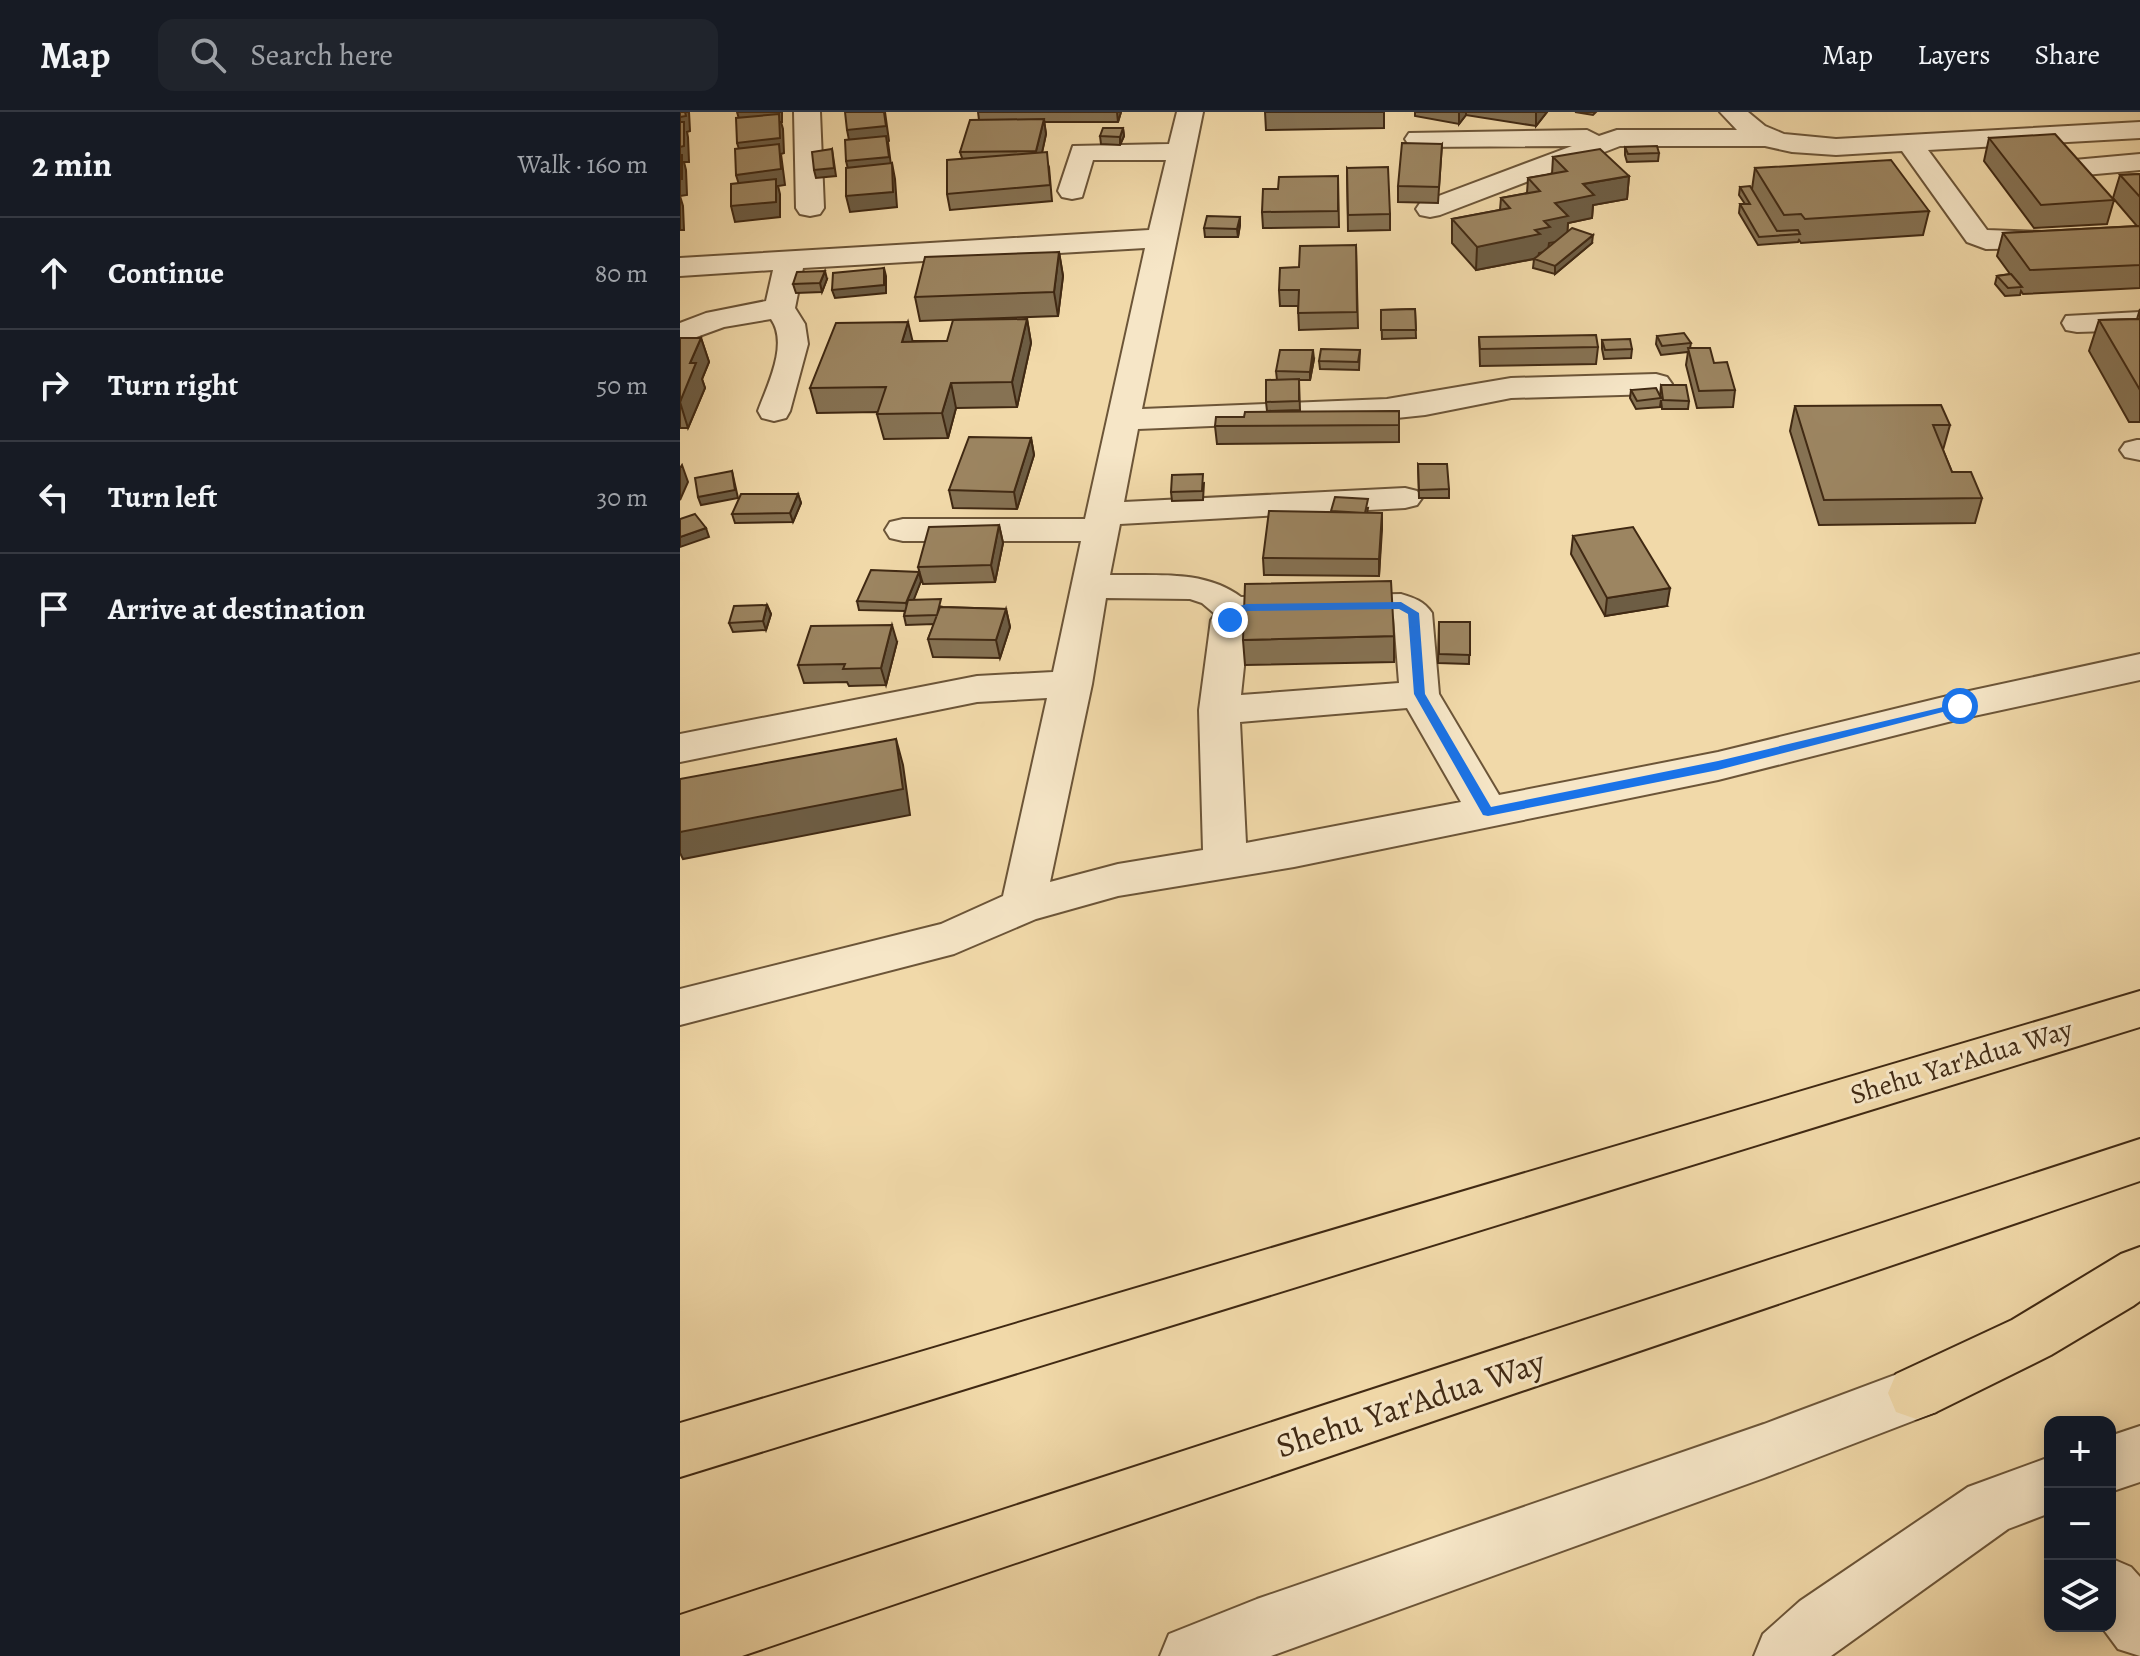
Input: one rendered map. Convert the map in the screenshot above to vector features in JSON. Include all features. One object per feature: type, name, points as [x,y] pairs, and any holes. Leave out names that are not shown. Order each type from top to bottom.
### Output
[{"type":"highway","name":"Shehu Yar'Adua Way","points":[[680,1450],[2140,1009]]},
{"type":"highway","name":"Shehu Yar'Adua Way","points":[[680,1646],[2140,1160]]},
{"type":"highway","points":[[1916,1393],[1981,1363],[2116,1288],[2140,1271]]},
{"type":"street","points":[[807,112],[810,208]]},
{"type":"street","points":[[1023,906],[1072,684],[1160,238],[1190,112]]},
{"type":"street","points":[[1733,112],[1750,131],[1764,138]]},
{"type":"street","points":[[1418,139],[1764,138],[1836,147],[2138,132]]},
{"type":"street","points":[[1430,209],[1617,138]]},
{"type":"street","points":[[1909,143],[1942,192],[1981,238],[2088,239]]},
{"type":"street","points":[[1072,191],[1082,152],[1181,152]]},
{"type":"street","points":[[2074,168],[2140,162]]},
{"type":"street","points":[[680,267],[1160,238]]},
{"type":"street","points":[[774,411],[789,365],[792,341],[790,324],[780,308],[790,259]]},
{"type":"street","points":[[680,334],[717,319],[780,308]]},
{"type":"street","points":[[2077,323],[2140,321]]},
{"type":"street","points":[[1123,420],[1373,410],[1425,405],[1511,388],[1656,384]]},
{"type":"street","points":[[903,530],[1104,522],[1405,498]]},
{"type":"street","points":[[1091,586],[1192,588],[1215,595],[1236,611]]},
{"type":"street","points":[[1225,862],[1219,710],[1230,620],[1236,611],[1247,607],[1401,606],[1413,613],[1419,694],[1488,812]]},
{"type":"street","points":[[680,1007],[954,937],[1023,906],[1118,880],[1718,766],[1960,706],[2140,667]]},
{"type":"street","points":[[680,748],[977,689],[1072,684]]},
{"type":"street","points":[[1219,710],[1419,694]]},
{"type":"street","points":[[1191,1656],[1241,1643],[1916,1393]]},
{"type":"street","points":[[2116,1462],[2140,1454]]},
{"type":"street","points":[[1785,1656],[1822,1623],[1989,1507],[2044,1495]]},
{"type":"street","points":[[2116,1596],[2140,1627]]},
{"type":"building","points":[[845,112],[884,112],[886,126],[847,130]]},
{"type":"building","points":[[779,114],[780,138],[737,143],[736,118]]},
{"type":"building","points":[[1044,119],[1036,151],[960,152],[970,120]]},
{"type":"building","points":[[680,122],[684,122],[684,146],[680,147]]},
{"type":"building","points":[[1103,128],[1123,128],[1120,137],[1100,136]]},
{"type":"building","points":[[2055,134],[2114,200],[2041,205],[1989,138]]},
{"type":"building","points":[[886,136],[889,157],[846,161],[845,140]]},
{"type":"building","points":[[1402,143],[1442,144],[1439,187],[1398,186]]},
{"type":"building","points":[[779,144],[781,169],[736,175],[735,149]]},
{"type":"building","points":[[1657,146],[1659,153],[1628,154],[1625,147]]},
{"type":"building","points":[[832,149],[834,168],[814,170],[812,152]]},
{"type":"building","points":[[1600,149],[1629,176],[1583,184],[1594,195],[1555,203],[1568,216],[1544,221],[1550,227],[1535,230],[1540,234],[1477,247],[1452,219],[1510,208],[1501,198],[1540,191],[1528,178],[1567,171],[1553,157]]},
{"type":"building","points":[[1047,152],[1050,185],[947,194],[947,160]]},
{"type":"building","points":[[682,155],[682,179],[680,179]]},
{"type":"building","points":[[1891,160],[1929,211],[1805,219],[1801,214],[1784,215],[1755,168]]},
{"type":"building","points":[[892,163],[893,192],[846,196],[846,168]]},
{"type":"building","points":[[1388,167],[1390,214],[1348,215],[1347,168]]},
{"type":"building","points":[[2140,174],[2140,197],[2120,175]]},
{"type":"building","points":[[1338,176],[1338,211],[1262,212],[1263,189],[1278,189],[1279,177]]},
{"type":"building","points":[[776,179],[776,202],[731,206],[731,184]]},
{"type":"building","points":[[1750,186],[1777,231],[1798,230],[1800,234],[1759,237],[1740,204],[1750,204],[1740,187]]},
{"type":"building","points":[[1207,216],[1240,217],[1237,229],[1204,228]]},
{"type":"building","points":[[2140,226],[2140,265],[2030,270],[2003,233]]},
{"type":"building","points":[[1572,228],[1593,235],[1555,266],[1534,259]]},
{"type":"building","points":[[1356,245],[1357,312],[1298,313],[1299,290],[1279,290],[1280,268],[1299,267],[1300,246]]},
{"type":"building","points":[[1059,252],[1054,292],[915,297],[925,257]]},
{"type":"building","points":[[884,268],[884,285],[832,290],[833,273]]},
{"type":"building","points":[[825,271],[820,283],[793,284],[797,272]]},
{"type":"building","points":[[2011,274],[2022,287],[2008,288],[1997,276]]},
{"type":"building","points":[[1415,309],[1416,330],[1381,330],[1381,310]]},
{"type":"building","points":[[1027,319],[1012,382],[951,383],[942,413],[877,414],[886,387],[810,388],[836,323],[908,322],[902,342],[947,341],[953,320]]},
{"type":"building","points":[[2140,319],[2140,390],[2099,320]]},
{"type":"building","points":[[1684,333],[1691,343],[1662,346],[1657,336]]},
{"type":"building","points":[[1596,335],[1598,347],[1480,349],[1479,337]]},
{"type":"building","points":[[680,338],[701,338],[690,363],[696,363],[680,402]]},
{"type":"building","points":[[1630,339],[1632,349],[1605,350],[1602,340]]},
{"type":"building","points":[[1688,348],[1710,348],[1714,363],[1727,362],[1735,390],[1699,391]]},
{"type":"building","points":[[1321,349],[1360,350],[1358,362],[1319,361]]},
{"type":"building","points":[[1280,350],[1313,350],[1310,372],[1276,371]]},
{"type":"building","points":[[1299,379],[1299,401],[1266,402],[1266,380]]},
{"type":"building","points":[[1661,385],[1686,385],[1689,401],[1663,400]]},
{"type":"building","points":[[1656,388],[1661,398],[1637,401],[1631,390]]},
{"type":"building","points":[[1941,405],[1950,425],[1933,425],[1952,472],[1971,472],[1982,498],[1824,500],[1795,406]]},
{"type":"building","points":[[1399,411],[1399,425],[1215,426],[1216,417],[1244,417],[1245,412]]},
{"type":"building","points":[[969,437],[1031,438],[1014,492],[949,490]]},
{"type":"building","points":[[1418,464],[1447,464],[1449,489],[1419,490]]},
{"type":"building","points":[[732,471],[735,490],[698,497],[695,478]]},
{"type":"building","points":[[1203,474],[1202,491],[1171,492],[1172,475]]},
{"type":"building","points":[[741,494],[798,494],[790,513],[732,514]]},
{"type":"building","points":[[1335,497],[1368,499],[1365,513],[1331,511]]},
{"type":"building","points":[[1269,511],[1382,513],[1379,559],[1263,558]]},
{"type":"building","points":[[695,514],[706,528],[680,537],[680,519]]},
{"type":"building","points":[[999,525],[991,565],[918,567],[929,527]]},
{"type":"building","points":[[1633,527],[1670,588],[1607,598],[1573,536]]},
{"type":"building","points":[[871,570],[919,572],[906,603],[857,601]]},
{"type":"building","points":[[1391,581],[1394,636],[1243,640],[1245,584]]},
{"type":"building","points":[[941,599],[937,615],[904,616],[908,600]]},
{"type":"building","points":[[767,605],[763,621],[729,623],[734,606]]},
{"type":"building","points":[[940,607],[1006,609],[996,640],[928,639]]},
{"type":"building","points":[[1439,622],[1470,622],[1470,655],[1439,654]]},
{"type":"building","points":[[892,625],[881,668],[843,669],[845,664],[798,665],[811,626]]},
{"type":"building","points":[[896,739],[903,789],[680,832],[680,779]]},
{"type":"route","points":[[1230,620],[1236,611],[1247,607],[1401,606],[1413,613],[1419,694],[1488,812],[1718,766],[1960,706]]}]
